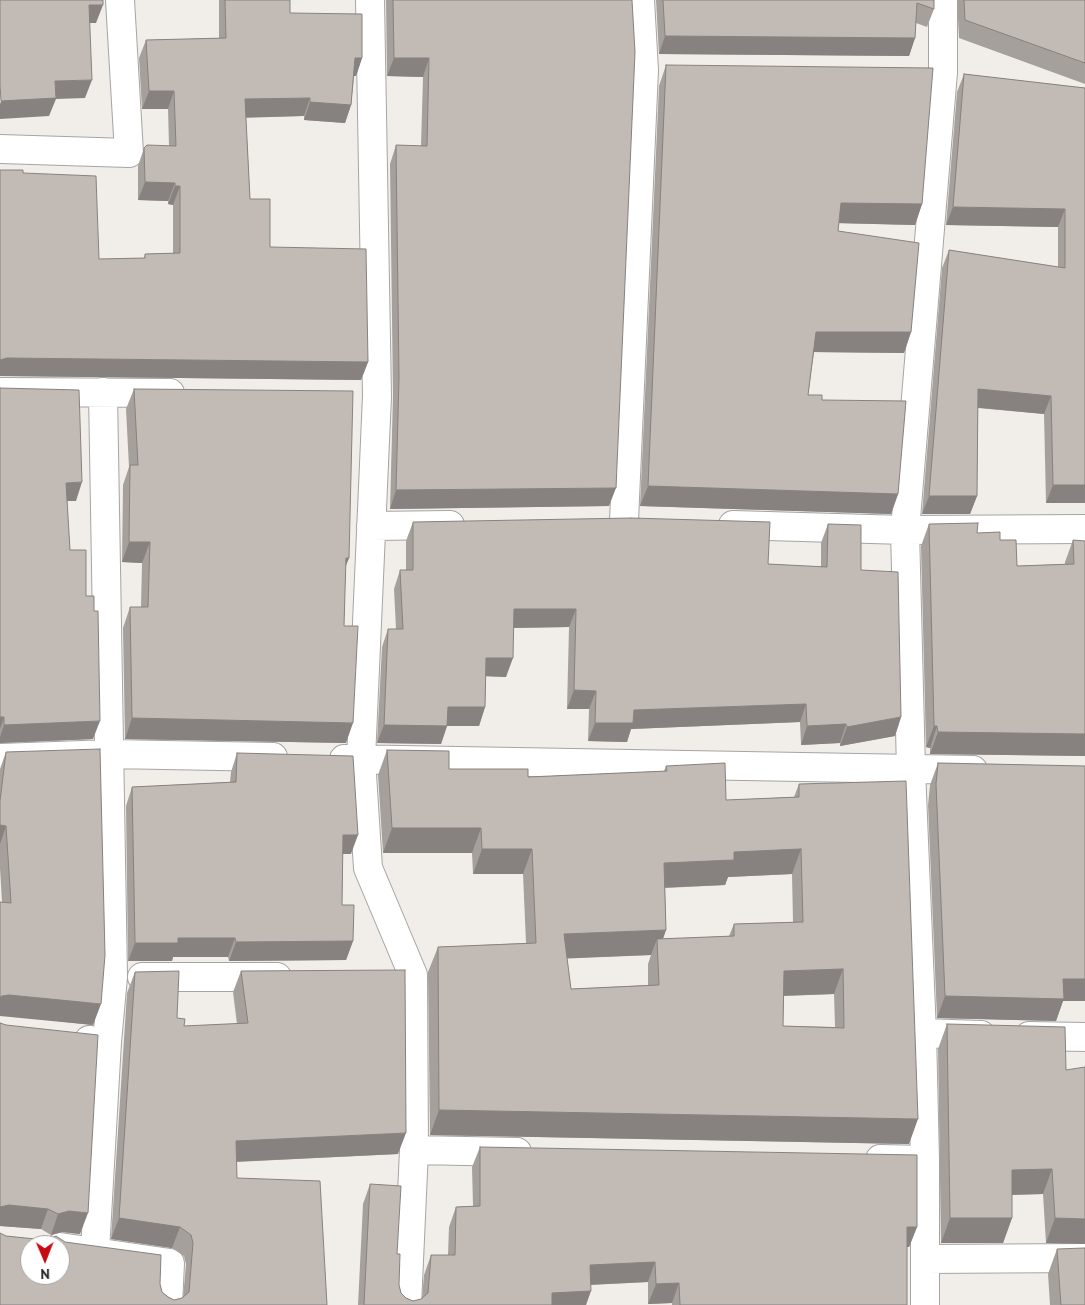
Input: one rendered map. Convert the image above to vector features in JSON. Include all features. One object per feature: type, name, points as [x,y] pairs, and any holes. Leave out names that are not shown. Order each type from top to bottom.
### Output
[{"type":"street","points":[[0,149],[129,153],[120,0]]},
{"type":"street","points":[[370,0],[377,396],[361,759],[368,868],[413,974],[414,1150],[407,1305]]},
{"type":"street","points":[[624,521],[654,70],[640,0]]},
{"type":"street","points":[[925,1305],[925,1160],[922,1033],[911,769],[904,530],[944,72],[943,0]]},
{"type":"street","points":[[914,72],[944,72]]},
{"type":"street","points":[[0,392],[191,393]]},
{"type":"street","points":[[95,1251],[107,1042],[113,977],[103,392]]},
{"type":"street","points":[[347,395],[377,396]]},
{"type":"street","points":[[595,522],[653,522]]},
{"type":"street","points":[[371,526],[478,524]]},
{"type":"street","points":[[711,524],[904,530],[1085,529]]},
{"type":"street","points":[[0,758],[110,754],[294,758]]},
{"type":"street","points":[[322,758],[998,771]]},
{"type":"street","points":[[384,975],[413,974]]},
{"type":"street","points":[[113,977],[307,976]]},
{"type":"street","points":[[922,1033],[1085,1037]]},
{"type":"street","points":[[68,1038],[107,1042]]},
{"type":"street","points":[[414,1150],[542,1152]]},
{"type":"street","points":[[856,1159],[925,1160]]},
{"type":"street","points":[[70,1248],[170,1263],[168,1305]]},
{"type":"street","points":[[925,1259],[1085,1258]]},
{"type":"building","points":[[0,0],[103,0],[103,5],[89,5],[92,80],[55,81],[56,98],[1,101]]},
{"type":"building","points":[[225,0],[290,0],[290,13],[362,14],[362,58],[355,58],[351,105],[310,102],[310,98],[245,99],[250,199],[270,199],[270,247],[366,249],[368,362],[7,358],[0,360],[0,170],[23,170],[23,173],[96,176],[99,259],[145,258],[145,254],[180,253],[180,186],[175,186],[175,183],[145,182],[144,148],[147,145],[176,146],[174,91],[149,91],[146,40],[226,38]]},
{"type":"building","points":[[393,0],[632,0],[635,52],[616,488],[396,490],[399,378],[396,145],[427,146],[429,58],[394,58]]},
{"type":"building","points":[[663,0],[934,0],[934,9],[917,3],[915,38],[665,36]]},
{"type":"building","points":[[964,0],[1085,0],[1085,63],[965,20]]},
{"type":"building","points":[[666,65],[933,68],[922,204],[841,203],[838,231],[919,243],[911,332],[816,332],[808,395],[822,395],[822,400],[906,401],[898,494],[648,486]]},
{"type":"building","points":[[964,74],[1085,88],[1085,485],[1053,485],[1051,396],[978,389],[977,496],[929,496],[949,250],[1065,268],[1065,209],[953,207]]},
{"type":"building","points":[[0,388],[79,390],[82,482],[66,483],[70,550],[86,550],[86,596],[94,596],[94,611],[98,611],[100,721],[4,725],[4,717],[0,717]]},
{"type":"building","points":[[134,389],[353,391],[349,558],[346,558],[344,626],[358,626],[353,723],[132,718],[130,607],[148,607],[150,542],[129,542],[130,465],[138,465]]},
{"type":"building","points":[[631,518],[770,522],[768,564],[827,567],[828,524],[861,525],[861,570],[898,572],[901,717],[847,727],[846,724],[807,726],[806,704],[634,710],[633,723],[595,723],[596,691],[574,690],[576,609],[514,609],[513,658],[486,658],[485,707],[448,707],[447,726],[384,725],[388,629],[403,629],[400,570],[413,570],[413,522]]},
{"type":"building","points":[[978,523],[977,533],[1000,532],[1000,540],[1016,540],[1017,566],[1074,564],[1073,540],[1085,541],[1085,734],[938,732],[937,726],[934,726],[929,524]]},
{"type":"building","points":[[100,749],[105,955],[101,1004],[9,995],[0,997],[0,902],[11,903],[6,826],[0,825],[0,801],[6,752]]},
{"type":"building","points":[[387,750],[449,751],[449,769],[528,769],[528,777],[667,771],[666,766],[725,763],[726,800],[799,797],[799,784],[906,781],[918,1119],[439,1110],[438,947],[536,943],[532,849],[482,849],[481,828],[392,828]],"holes":[[[801,849],[803,922],[734,924],[734,936],[657,939],[659,985],[571,989],[564,934],[666,930],[664,863],[734,860],[734,852]],[[843,969],[844,1028],[783,1026],[784,971]]]},
{"type":"building","points":[[237,753],[353,756],[358,835],[343,835],[342,905],[354,905],[353,941],[236,942],[235,938],[178,938],[178,943],[135,943],[132,787],[236,782]]},
{"type":"building","points":[[938,763],[1085,766],[1085,979],[1063,979],[1064,999],[945,996],[936,784]]},
{"type":"building","points":[[405,970],[406,1133],[236,1141],[237,1178],[320,1181],[327,1305],[0,1305],[0,1233],[6,1236],[20,1237],[20,1285],[70,1285],[70,1243],[161,1255],[160,1284],[162,1292],[174,1300],[182,1298],[189,1292],[193,1243],[191,1235],[180,1227],[119,1218],[135,972],[179,971],[177,1018],[185,1019],[184,1026],[248,1023],[241,971]]},
{"type":"building","points":[[0,1023],[98,1035],[88,1213],[69,1211],[58,1214],[48,1209],[9,1205],[0,1207]]},
{"type":"building","points":[[947,1024],[1065,1027],[1066,1070],[1085,1067],[1085,1219],[1055,1218],[1052,1169],[1012,1170],[1012,1218],[950,1218]]},
{"type":"building","points":[[480,1147],[917,1155],[917,1227],[907,1227],[907,1305],[680,1305],[679,1283],[656,1284],[655,1262],[590,1265],[591,1291],[552,1293],[552,1305],[364,1305],[370,1184],[401,1186],[397,1254],[400,1254],[399,1285],[401,1293],[406,1298],[413,1301],[421,1299],[428,1293],[431,1255],[455,1255],[456,1207],[480,1206]]},
{"type":"building","points":[[1085,1248],[1085,1305],[1061,1305],[1057,1249]]}]
